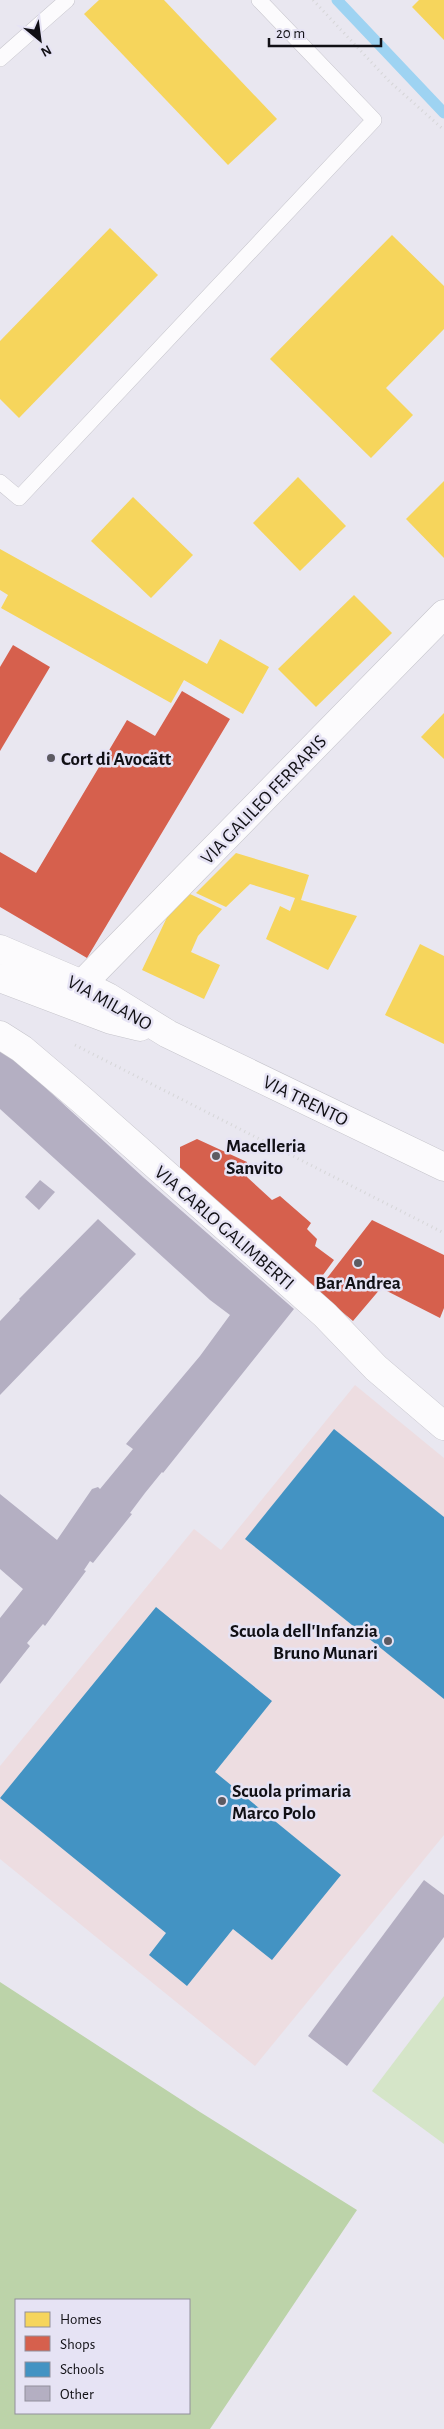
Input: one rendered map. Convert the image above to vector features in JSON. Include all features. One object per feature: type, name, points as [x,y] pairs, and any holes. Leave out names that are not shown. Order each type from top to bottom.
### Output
[{"type":"street","name":"VIA GALILEO FERRARIS","points":[[82,984],[444,614]]},
{"type":"street","name":"VIA MILANO","points":[[0,949],[108,997],[168,1034]]},
{"type":"street","name":"VIA MILANO","points":[[0,978],[111,1020],[168,1034]]},
{"type":"street","name":"VIA CARLO GALIMBERTI","points":[[0,1034],[22,1049],[325,1315],[376,1368],[444,1426]]},
{"type":"street","name":"VIA TRENTO","points":[[168,1034],[444,1167]]},
{"type":"lane","points":[[0,59],[67,0]]},
{"type":"lane","points":[[0,482],[19,498],[374,120],[259,0]]},
{"type":"path","points":[[313,0],[389,81],[444,130]]},
{"type":"path","points":[[67,1041],[444,1232]]},
{"type":"shaded area","name":"Scuola primaria Marco Polo","points":[[355,1385],[444,1458],[444,1835],[255,2066],[0,1859],[0,1766],[194,1529],[221,1550]]},
{"type":"green space","points":[[0,1982],[200,2112],[357,2210],[210,2429],[0,2429]]},
{"type":"green space","points":[[444,1996],[444,2144],[372,2091]]},
{"type":"building: Homes","points":[[99,0],[164,0],[277,119],[228,165],[84,14]]},
{"type":"building: Homes","points":[[419,0],[444,0],[444,40],[412,7]]},
{"type":"building: Homes","points":[[110,228],[158,275],[19,418],[0,399],[0,341]]},
{"type":"building: Homes","points":[[392,235],[444,286],[444,329],[386,388],[413,415],[371,458],[270,359]]},
{"type":"building: Homes","points":[[298,477],[346,526],[300,571],[253,523]]},
{"type":"building: Homes","points":[[444,481],[444,558],[406,519]]},
{"type":"building: Homes","points":[[133,497],[193,555],[151,598],[91,541]]},
{"type":"building: Homes","points":[[0,549],[207,664],[220,639],[269,667],[243,714],[184,680],[171,703],[1,608],[8,595],[0,590]]},
{"type":"building: Homes","points":[[354,595],[392,633],[316,707],[278,669]]},
{"type":"building: Homes","points":[[444,713],[444,759],[421,737]]},
{"type":"building: Homes","points":[[236,853],[309,875],[301,900],[357,916],[328,970],[266,939],[280,906],[290,911],[295,898],[250,884],[226,907],[196,893]]},
{"type":"building: Homes","points":[[190,894],[222,909],[198,936],[191,952],[220,965],[204,999],[142,970],[169,913]]},
{"type":"building: Homes","points":[[420,944],[444,956],[444,1044],[385,1015]]},
{"type":"building: Shops","points":[[13,645],[50,667],[0,751],[0,667]]},
{"type":"building: Shops","points":[[182,691],[230,719],[87,958],[0,907],[0,852],[36,873],[127,720],[155,736]]},
{"type":"building: Shops","points":[[197,1139],[247,1162],[247,1177],[272,1200],[280,1196],[311,1223],[307,1229],[317,1239],[315,1246],[334,1260],[312,1290],[180,1168],[180,1147]]},
{"type":"building: Shops","points":[[372,1220],[444,1255],[444,1308],[440,1318],[381,1288],[353,1321],[317,1291]]},
{"type":"building: Schools","name":"Scuola dell'Infanzia Bruno Munari","points":[[334,1429],[444,1517],[444,1699],[245,1539]]},
{"type":"building: Schools","points":[[156,1607],[272,1701],[215,1772],[341,1875],[272,1960],[233,1929],[187,1986],[149,1955],[166,1933],[0,1798]]},
{"type":"building: Other","points":[[0,1046],[143,1177],[294,1309],[145,1493],[130,1513],[132,1514],[93,1563],[90,1561],[84,1570],[86,1571],[45,1626],[43,1624],[27,1643],[30,1646],[0,1684],[0,1618],[23,1589],[0,1569],[0,1494],[57,1540],[92,1489],[98,1487],[100,1489],[133,1449],[126,1444],[200,1356],[230,1315],[210,1300],[0,1109]]},
{"type":"building: Other","points":[[40,1180],[55,1192],[39,1210],[25,1197]]},
{"type":"building: Other","points":[[98,1219],[136,1254],[0,1395],[0,1321],[19,1299]]},
{"type":"building: Other","points":[[424,1880],[444,1895],[444,1937],[347,2066],[308,2036]]},
{"type":"waterway","points":[[337,0],[444,113]]},
{"type":"place","name":"Cort di Avocätt","points":[[51,758]]},
{"type":"place","name":"Macelleria Sanvito","points":[[216,1156]]},
{"type":"place","name":"Bar Andrea","points":[[358,1263]]},
{"type":"place","name":"Scuola dell'Infanzia Bruno Munari","points":[[388,1641]]},
{"type":"place","name":"Scuola primaria Marco Polo","points":[[222,1801]]}]
